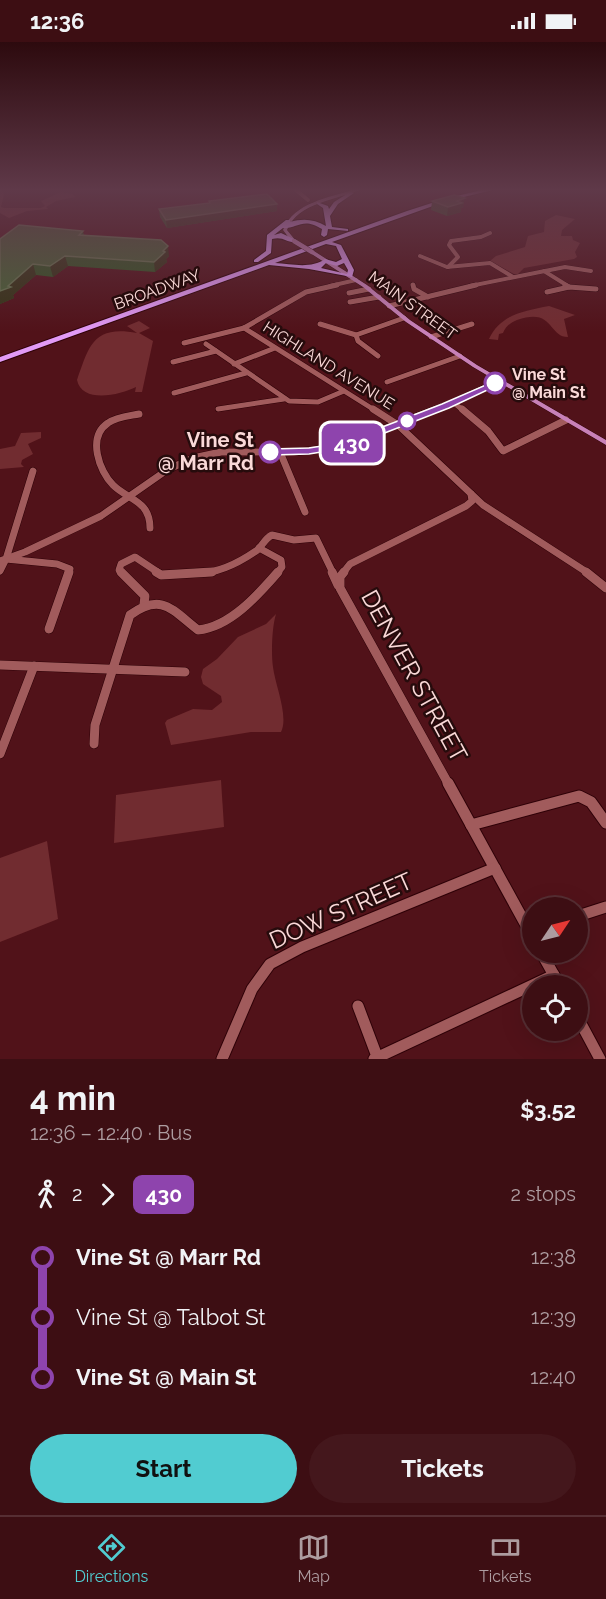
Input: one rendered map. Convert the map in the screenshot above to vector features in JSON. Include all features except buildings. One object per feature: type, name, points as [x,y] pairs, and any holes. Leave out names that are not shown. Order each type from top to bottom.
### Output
[{"type":"highway","points":[[269,239],[277,236]]},
{"type":"highway","points":[[285,236],[294,241]]},
{"type":"highway","points":[[323,236],[322,240],[338,245]]},
{"type":"highway","name":"BROADWAY","points":[[0,360],[330,236]]},
{"type":"highway","name":"BROADWAY","points":[[322,240],[338,236]]},
{"type":"highway","points":[[252,266],[290,264],[353,278],[338,245],[340,236]]},
{"type":"highway","points":[[252,266],[266,256],[270,247],[269,239]]},
{"type":"highway","points":[[270,247],[288,253],[283,260],[290,264]]},
{"type":"highway","points":[[309,267],[321,266],[325,261],[337,264],[346,261]]},
{"type":"highway","name":"BROADWAY","points":[[0,353],[252,266]]},
{"type":"main road","name":"MAIN STREET","points":[[289,236],[369,289],[404,318],[460,356],[606,443]]},
{"type":"street","points":[[446,269],[458,256],[449,245],[451,241],[463,237],[484,236]]},
{"type":"street","points":[[420,256],[446,269],[488,263],[513,277]]},
{"type":"street","points":[[389,306],[544,271],[571,267],[591,271]]},
{"type":"street","points":[[544,271],[570,287]]},
{"type":"street","points":[[184,343],[244,328],[306,292],[353,278]]},
{"type":"street","points":[[413,284],[415,289],[428,297]]},
{"type":"street","points":[[547,292],[570,287],[596,289]]},
{"type":"street","points":[[349,293],[369,289]]},
{"type":"street","points":[[350,302],[379,297]]},
{"type":"street","points":[[320,324],[356,335],[404,318]]},
{"type":"street","points":[[431,337],[471,324]]},
{"type":"street","name":"HIGHLAND AVENUE","points":[[244,328],[398,425],[487,508],[585,571],[606,588]]},
{"type":"street","points":[[356,335],[358,341],[378,356]]},
{"type":"street","points":[[206,344],[284,399],[302,404],[315,403],[327,400],[344,391]]},
{"type":"street","points":[[234,364],[275,348]]},
{"type":"street","points":[[173,362],[216,351]]},
{"type":"street","points":[[387,382],[460,356]]},
{"type":"street","points":[[174,393],[246,373]]},
{"type":"street","points":[[3,560],[76,528],[133,495],[167,470],[200,456],[228,452],[280,452],[333,448],[454,403],[499,381]]},
{"type":"street","points":[[218,409],[284,399]]},
{"type":"street","points":[[454,403],[488,431],[503,451],[566,420]]},
{"type":"street","points":[[139,414],[107,423],[100,431],[96,452],[97,459],[113,485],[124,494],[133,495],[144,508],[150,519],[150,528]]},
{"type":"street","points":[[280,452],[305,512]]},
{"type":"street","points":[[0,572],[33,471]]},
{"type":"street","name":"DENVER STREET","points":[[471,494],[472,501],[466,506],[350,564],[340,577],[342,592],[522,915]]},
{"type":"street","points":[[144,604],[145,596],[119,570],[121,564],[131,558],[139,559],[156,573],[166,577],[219,570],[259,548],[265,539],[272,536],[294,540],[316,538],[342,592]]},
{"type":"street","points":[[94,744],[94,725],[128,619],[144,604],[154,602],[171,607],[198,630],[213,627],[248,602],[282,567],[281,560],[259,548]]},
{"type":"street","points":[[3,560],[62,565],[70,569],[49,629]]},
{"type":"street","points":[[0,665],[185,672]]},
{"type":"street","points":[[0,754],[34,666]]},
{"type":"street","points":[[471,825],[579,796],[585,796],[606,823]]},
{"type":"street","name":"DOW STREET","points":[[222,1059],[252,989],[270,964],[302,947],[495,868]]},
{"type":"street","points":[[588,913],[606,907]]},
{"type":"street","points":[[358,1006],[376,1059],[522,995]]},
{"type":"street","points":[[588,1034],[602,1057]]},
{"type":"shaded area","points":[[528,236],[572,236],[573,240],[580,243],[575,252],[577,257],[574,259],[524,268],[518,274],[490,261],[496,256],[525,247]]},
{"type":"shaded area","points":[[549,306],[575,315],[564,319],[568,337],[557,333],[544,320],[529,317],[510,324],[503,333],[499,334],[498,340],[489,339],[499,324],[513,315]]},
{"type":"shaded area","points":[[139,321],[150,328],[139,333],[153,341],[142,392],[135,392],[136,387],[121,393],[102,396],[80,388],[77,380],[85,357],[95,341],[111,332],[137,333],[127,326]]},
{"type":"shaded area","points":[[41,432],[41,438],[28,444],[33,454],[22,460],[21,464],[24,467],[0,469],[0,449],[15,446],[21,433]]},
{"type":"shaded area","points":[[276,614],[272,655],[274,674],[283,709],[281,732],[251,732],[171,745],[165,723],[167,720],[193,709],[212,710],[222,702],[221,696],[203,684],[201,677],[203,669],[217,659],[238,637],[266,624]]},
{"type":"shaded area","points":[[221,780],[224,827],[114,843],[116,795]]},
{"type":"shaded area","points":[[47,841],[58,919],[0,942],[0,858]]},
{"type":"bus line","name":"430","points":[[270,452],[309,451],[343,446],[446,406],[495,383]]},
{"type":"place","name":"Vine St @ Main St","points":[[495,383]]},
{"type":"place","name":"Vine St @ Marr Rd","points":[[270,452]]}]
